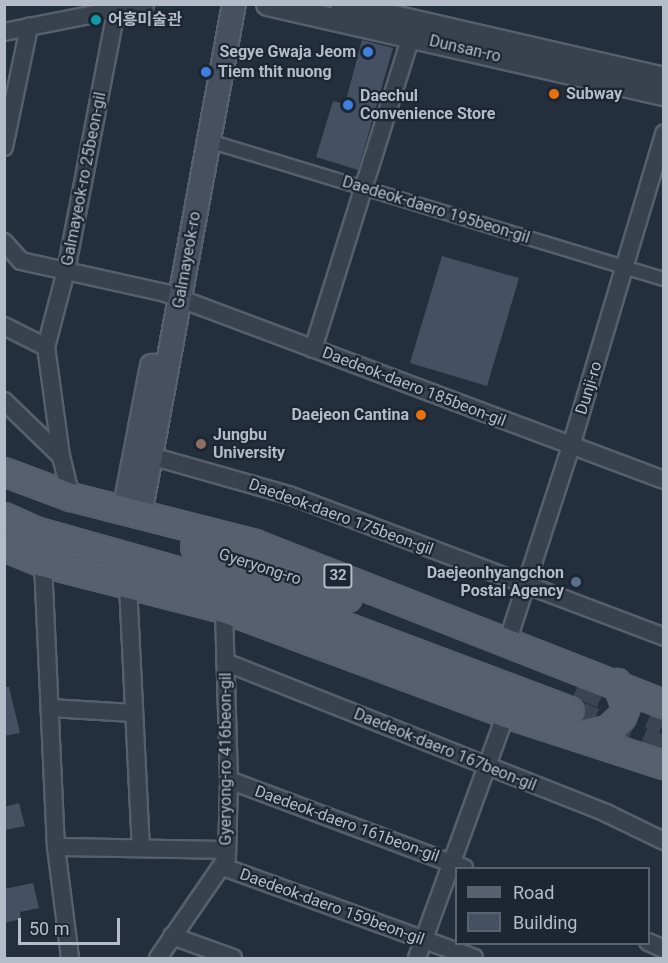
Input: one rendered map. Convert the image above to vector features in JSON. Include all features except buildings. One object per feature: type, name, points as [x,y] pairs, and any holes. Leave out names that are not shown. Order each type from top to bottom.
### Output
[{"type":"main road","name":"Galmayeok-ro","points":[[132,513],[172,296],[220,4]]},
{"type":"main road","name":"Galmayeok-ro","points":[[132,513],[151,456],[172,296],[209,141],[234,4]]},
{"type":"main road","name":"32","points":[[4,472],[71,497],[255,544],[508,640],[663,704]]},
{"type":"main road","name":"Gyeryong-ro","points":[[4,488],[71,514],[241,559],[578,685]]},
{"type":"main road","name":"Gyeryong-ro","points":[[4,517],[35,531],[256,592],[570,711]]},
{"type":"main road","points":[[4,547],[43,563],[224,609],[506,714],[663,765]]},
{"type":"main road","points":[[578,737],[609,729],[622,717],[626,707],[616,683]]},
{"type":"street","points":[[4,32],[145,4]]},
{"type":"street","name":"Dunsan-ro","points":[[267,4],[663,94]]},
{"type":"street","name":"Dunsan-ro","points":[[341,4],[663,78]]},
{"type":"street","name":"Galmayeok-ro 25beon-gil","points":[[46,347],[66,271],[116,10]]},
{"type":"street","points":[[4,147],[29,27]]},
{"type":"street","points":[[314,349],[411,36]]},
{"type":"street","name":"Dunji-ro","points":[[508,640],[528,586],[571,446],[663,134]]},
{"type":"street","name":"Daedeok-daero 195beon-gil","points":[[209,141],[663,279]]},
{"type":"street","name":"Daedeok-daero 185beon-gil","points":[[4,242],[21,261],[172,296],[663,480]]},
{"type":"street","points":[[4,326],[46,347],[61,456],[71,497]]},
{"type":"street","points":[[4,401],[61,456]]},
{"type":"street","name":"Daedeok-daero 175beon-gil","points":[[151,456],[289,495],[663,637]]},
{"type":"street","points":[[43,563],[56,847],[70,958]]},
{"type":"street","points":[[128,585],[141,848]]},
{"type":"street","name":"Gyeryong-ro 416beon-gil","points":[[158,958],[223,867],[227,850],[229,780],[224,609]]},
{"type":"street","name":"Daedeok-daero 167beon-gil","points":[[225,662],[484,767],[606,813],[663,841]]},
{"type":"street","points":[[50,708],[133,713]]},
{"type":"street","points":[[458,866],[484,767],[506,714]]},
{"type":"street","name":"Daedeok-daero 161beon-gil","points":[[229,780],[458,866]]},
{"type":"street","points":[[56,847],[227,850]]},
{"type":"street","name":"Daedeok-daero 159beon-gil","points":[[223,867],[474,958]]},
{"type":"street","points":[[417,958],[423,940],[455,872]]},
{"type":"street","points":[[172,936],[233,958]]},
{"type":"tunnel","points":[[578,685],[664,721]]},
{"type":"tunnel","points":[[570,711],[664,749]]},
{"type":"place","name":"어흥미술관","points":[[96,20]]},
{"type":"place","name":"Segye Gwaja Jeom","points":[[368,52]]},
{"type":"place","name":"Tiem thit nuong","points":[[206,72]]},
{"type":"place","name":"Subway","points":[[554,94]]},
{"type":"place","name":"Daechul Convenience Store","points":[[348,105]]},
{"type":"place","name":"Daejeon Cantina","points":[[421,415]]},
{"type":"place","name":"Jungbu University","points":[[201,444]]},
{"type":"place","name":"Daejeonhyangchon Postal Agency","points":[[576,582]]}]
